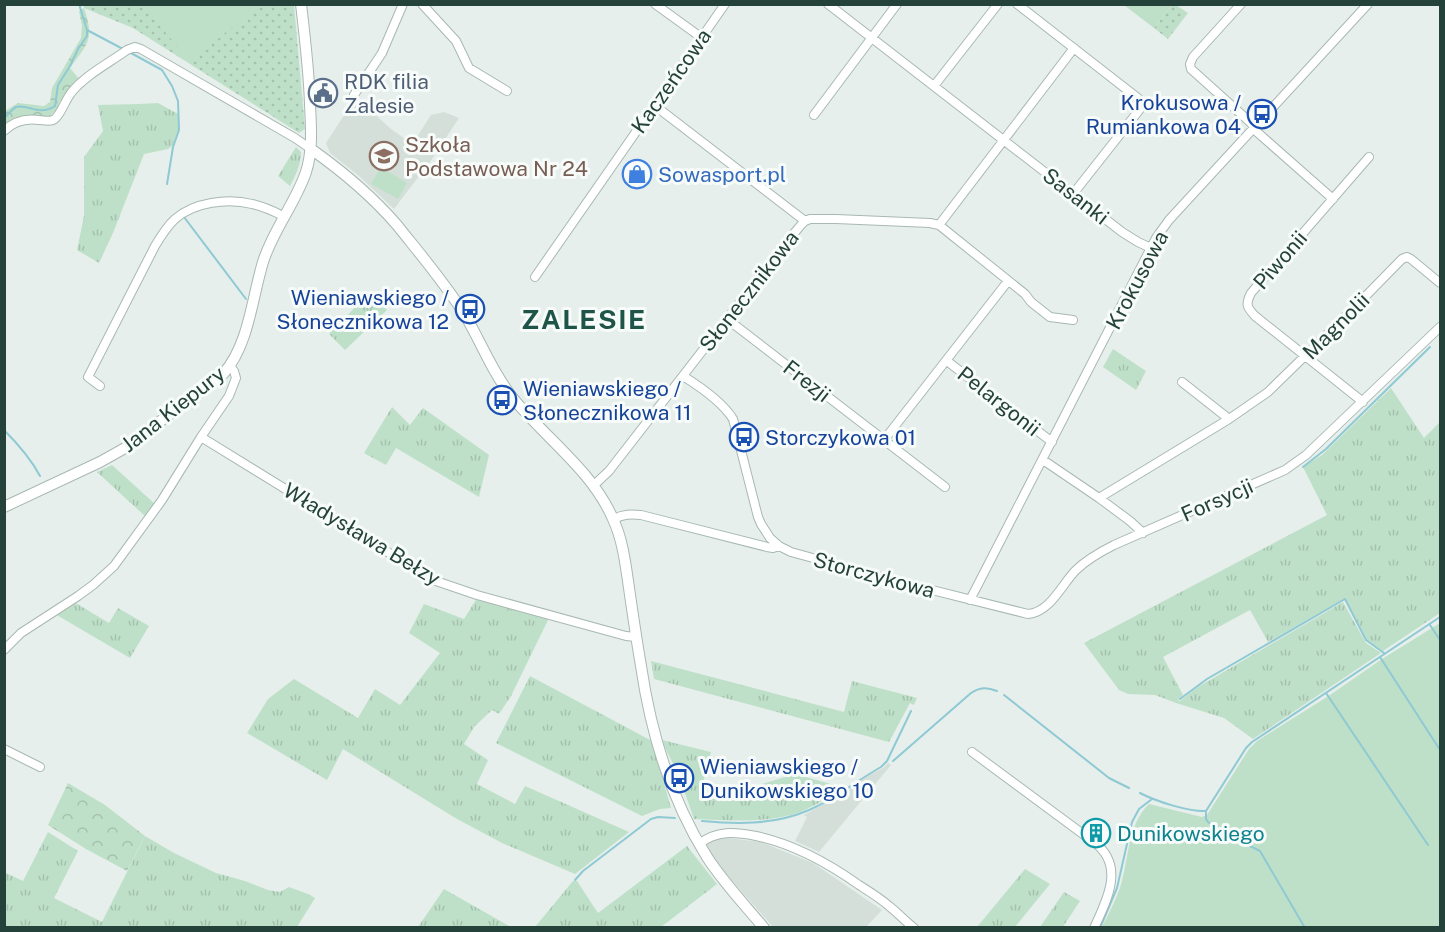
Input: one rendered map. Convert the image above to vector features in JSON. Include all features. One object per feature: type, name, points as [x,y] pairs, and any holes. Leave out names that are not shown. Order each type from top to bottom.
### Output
[{"type":"street","name":"Jana Kiepury","points":[[4,507],[125,448],[224,373],[230,366],[242,341],[268,248],[306,172],[311,149],[310,94],[301,4]]},
{"type":"street","points":[[354,95],[382,53],[403,4]]},
{"type":"street","points":[[422,4],[456,41],[469,68],[507,91]]},
{"type":"street","points":[[655,4],[702,38]]},
{"type":"street","name":"Kaczeńcowa","points":[[536,277],[725,4]]},
{"type":"street","name":"Sasanki","points":[[828,4],[1122,232],[1151,248]]},
{"type":"street","points":[[814,115],[897,4]]},
{"type":"street","points":[[934,86],[998,4]]},
{"type":"street","points":[[1017,4],[1139,99],[1142,104],[1073,194]]},
{"type":"street","points":[[1241,4],[1193,57],[1190,64],[1191,69],[1252,124],[1257,132],[1333,199]]},
{"type":"street","name":"Krokusowa","points":[[970,600],[1156,238],[1169,220],[1368,4]]},
{"type":"street","points":[[4,131],[21,120],[57,118],[64,102],[78,86],[127,50],[135,47],[295,138],[338,169],[385,211],[464,313],[496,374],[511,396],[594,485],[614,519],[626,566],[646,702],[659,752],[680,810],[720,875],[764,927]]},
{"type":"street","points":[[1073,320],[1050,317],[939,225],[1074,48]]},
{"type":"street","points":[[654,105],[805,221]]},
{"type":"street","name":"Piwonii","points":[[1363,402],[1255,316],[1248,308],[1246,301],[1369,157]]},
{"type":"street","points":[[100,386],[88,377],[162,234],[176,218],[186,211],[207,204],[236,202],[258,205],[283,216]]},
{"type":"street","name":"Słonecznikowa","points":[[594,485],[609,471],[805,221],[836,219],[939,225]]},
{"type":"street","name":"Magnolii","points":[[1100,498],[1229,419],[1268,392],[1404,257],[1411,259],[1440,283]]},
{"type":"street","name":"Pelargonii","points":[[884,440],[1008,281]]},
{"type":"street","name":"Frezji","points":[[727,319],[945,487]]},
{"type":"street","name":"Forsycji","points":[[970,600],[1020,613],[1035,614],[1047,605],[1076,571],[1093,556],[1285,470],[1306,455],[1440,327]]},
{"type":"street","name":"Pelargonii","points":[[947,361],[1052,442]]},
{"type":"street","points":[[4,650],[21,633],[78,596],[114,566],[162,500],[229,396],[236,378],[230,366]]},
{"type":"street","name":"Storczykowa","points":[[683,376],[726,408],[733,419],[758,517],[764,530],[779,546],[825,563],[970,600]]},
{"type":"street","points":[[1182,382],[1229,419]]},
{"type":"street","name":"Władysława Bełzy","points":[[201,437],[433,580],[477,595],[636,637]]},
{"type":"street","points":[[1043,460],[1100,498],[1143,533]]},
{"type":"street","name":"Storczykowa","points":[[614,519],[631,514],[641,515],[767,547],[779,546]]},
{"type":"street","points":[[4,749],[40,767]]},
{"type":"street","points":[[972,752],[1090,839],[1106,855],[1111,865],[1111,883],[1094,927]]},
{"type":"street","points":[[699,844],[717,834],[728,832],[788,845],[829,864],[884,902],[914,927]]},
{"type":"shaded area","name":"Szkoła Podstawowa Nr 24","points":[[356,97],[405,139],[417,137],[431,115],[444,112],[459,118],[432,159],[394,209],[330,153],[326,143]]},
{"type":"shaded area","points":[[888,763],[891,765],[819,852],[795,841],[807,817],[804,815],[840,795]]},
{"type":"shaded area","points":[[719,837],[761,842],[813,863],[882,910],[866,927],[773,927],[705,850],[705,841]]},
{"type":"green space","points":[[152,4],[259,5],[190,62],[146,9]]},
{"type":"green space","points":[[1172,4],[1154,28],[1124,5]]},
{"type":"green space","points":[[84,5],[294,5],[305,129],[299,133],[133,28],[84,8]]},
{"type":"green space","points":[[1172,5],[1188,13],[1168,39],[1154,28]]},
{"type":"green space","points":[[84,8],[89,27],[88,41],[70,68],[80,80],[59,102],[58,108],[50,116],[5,125],[5,111],[18,103],[44,106],[50,102],[52,88],[81,38],[82,26],[79,11]]},
{"type":"green space","points":[[158,103],[178,114],[178,131],[172,146],[168,149],[144,154],[99,263],[77,250],[84,216],[84,157],[103,131],[98,105]]},
{"type":"green space","points":[[296,147],[301,152],[300,161],[290,186],[278,176]]},
{"type":"green space","points":[[381,167],[407,183],[398,199],[371,184]]},
{"type":"green space","points":[[369,293],[387,310],[345,350],[329,334]]},
{"type":"green space","points":[[1113,349],[1146,371],[1136,390],[1103,367]]},
{"type":"green space","points":[[1391,388],[1424,438],[1440,422],[1440,613],[1383,651],[1367,640],[1344,599],[1268,642],[1250,610],[1163,657],[1183,695],[1178,700],[1180,701],[1198,687],[1343,602],[1366,643],[1381,653],[1253,739],[1224,718],[1155,695],[1128,694],[1119,690],[1084,643],[1327,515],[1303,467],[1322,455]]},
{"type":"green space","points":[[392,407],[410,425],[423,408],[489,455],[479,497],[396,448],[386,465],[364,453]]},
{"type":"green space","points":[[112,465],[155,504],[146,517],[97,472]]},
{"type":"green space","points":[[477,598],[549,618],[511,696],[499,714],[492,710],[474,727],[464,744],[488,760],[477,784],[515,804],[525,786],[629,832],[575,874],[502,843],[457,819],[343,749],[327,780],[247,733],[268,699],[294,679],[358,718],[375,689],[400,705],[440,653],[409,633],[424,604],[464,619]]},
{"type":"green space","points":[[74,602],[109,623],[118,608],[149,626],[130,658],[55,614]]},
{"type":"green space","points":[[1440,623],[1440,927],[1102,927],[1120,888],[1136,822],[1149,804],[1202,817],[1207,815],[1249,749],[1257,741]]},
{"type":"green space","points":[[651,661],[844,712],[852,681],[917,698],[914,705],[910,703],[889,742],[654,679]]},
{"type":"green space","points":[[530,676],[652,741],[671,808],[660,809],[642,816],[496,743]]},
{"type":"green space","points":[[662,740],[711,752],[700,794],[713,799],[795,774],[845,788],[806,810],[787,816],[747,820],[694,819],[678,773]]},
{"type":"green space","points":[[68,783],[105,805],[145,836],[127,871],[48,825]]},
{"type":"green space","points":[[48,832],[78,851],[54,898],[102,922],[145,836],[216,873],[268,890],[280,892],[289,887],[315,898],[297,927],[5,927],[4,872],[23,881]]},
{"type":"green space","points":[[687,846],[717,884],[661,927],[535,927],[573,881],[577,881],[598,913]]},
{"type":"green space","points":[[1025,869],[1050,884],[1015,927],[977,927]]},
{"type":"green space","points":[[444,889],[511,927],[418,927]]},
{"type":"green space","points":[[1064,892],[1080,901],[1063,927],[1040,927]]},
{"type":"waterway","points":[[4,118],[20,106],[39,110],[55,106],[58,85],[87,36],[79,4]]},
{"type":"waterway","points":[[87,30],[123,49]]},
{"type":"waterway","points":[[131,53],[162,70],[178,101],[179,130],[173,147],[167,184]]},
{"type":"waterway","points":[[184,217],[246,299]]},
{"type":"waterway","points":[[1303,467],[1326,449],[1430,347]]},
{"type":"waterway","points":[[4,430],[24,452],[40,476]]},
{"type":"waterway","points":[[1180,699],[1207,679],[1345,599],[1366,640],[1384,653]]},
{"type":"waterway","points":[[1140,793],[1172,805],[1206,811],[1252,742],[1440,617]]},
{"type":"waterway","points":[[1430,625],[1440,640]]},
{"type":"waterway","points":[[1380,657],[1440,750]]},
{"type":"waterway","points":[[893,761],[971,693],[984,688],[997,691]]},
{"type":"waterway","points":[[1326,693],[1428,845]]},
{"type":"waterway","points":[[1004,695],[1109,778],[1129,788]]},
{"type":"waterway","points":[[702,821],[740,823],[766,821],[792,816],[824,803],[887,761],[911,711]]},
{"type":"waterway","points":[[1100,928],[1117,888],[1132,822],[1139,809],[1152,799]]},
{"type":"waterway","points":[[1206,812],[1208,822],[1260,851],[1305,928]]},
{"type":"waterway","points":[[575,880],[583,871],[651,819],[675,818]]},
{"type":"place","name":"RDK filia Zalesie","points":[[323,93]]},
{"type":"place","name":"Krokusowa / Rumiankowa 04","points":[[1262,114]]},
{"type":"place","name":"Szkoła Podstawowa Nr 24","points":[[384,156]]},
{"type":"place","name":"Sowasport.pl","points":[[637,174]]},
{"type":"place","name":"Wieniawskiego / Słonecznikowa 12","points":[[470,309]]},
{"type":"place","name":"Wieniawskiego / Słonecznikowa 11","points":[[502,400]]},
{"type":"place","name":"Storczykowa 01","points":[[744,437]]},
{"type":"place","name":"Wieniawskiego / Dunikowskiego 10","points":[[679,778]]},
{"type":"place","name":"Dunikowskiego","points":[[1096,833]]},
{"type":"district","name":"ZALESIE","points":[[584,319]]}]
